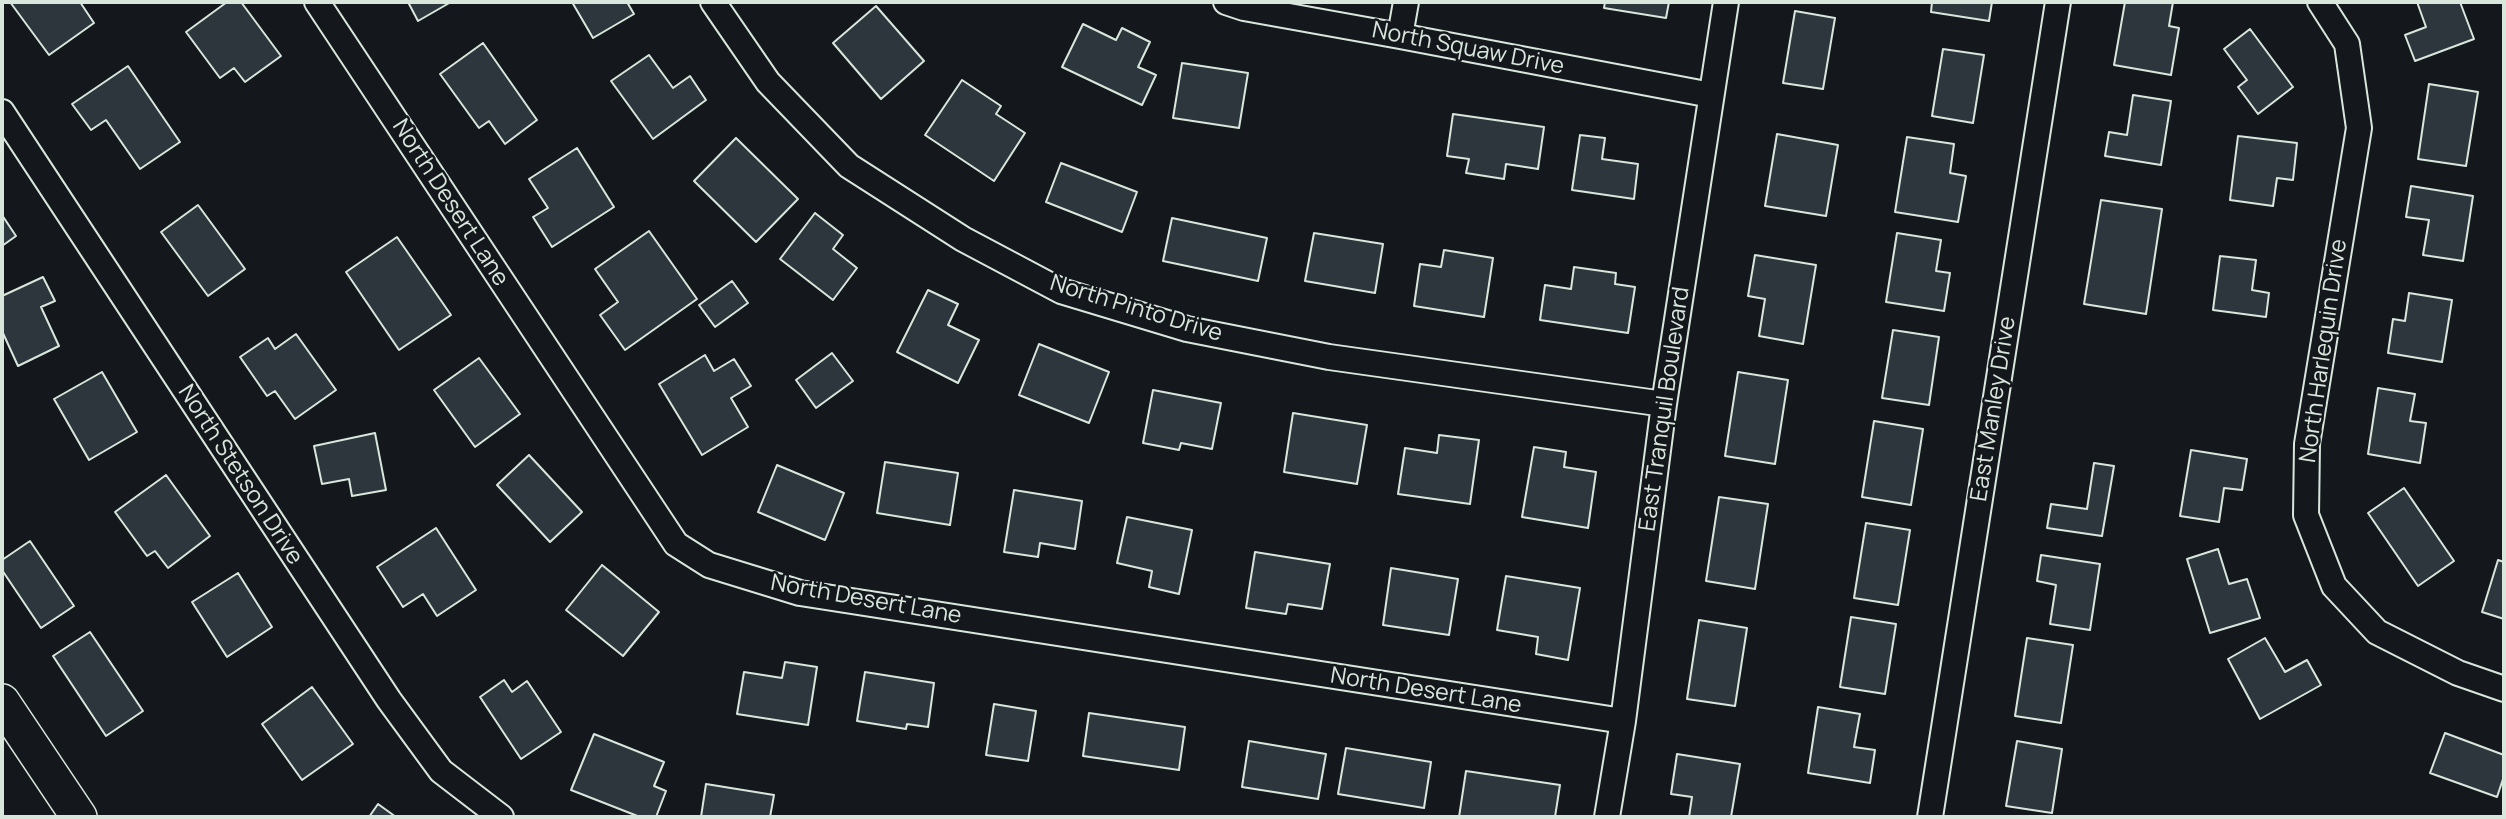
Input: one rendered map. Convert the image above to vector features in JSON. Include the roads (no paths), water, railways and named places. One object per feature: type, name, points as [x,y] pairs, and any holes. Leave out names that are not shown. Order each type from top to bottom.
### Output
[{"type":"main road","points":[[2,702],[79,817]]},
{"type":"street","name":"North Desert Lane","points":[[317,2],[676,544],[709,565],[800,593],[1623,721]]},
{"type":"street","name":"North Pinto Drive","points":[[713,2],[768,82],[849,166],[963,239],[1061,291],[1187,329],[1329,357],[1664,404]]},
{"type":"street","name":"North Squaw Drive","points":[[1226,2],[1244,8],[1711,95]]},
{"type":"street","points":[[1401,36],[1406,2]]},
{"type":"street","name":"East Tranquil Boulevard","points":[[1608,817],[1664,404],[1726,2]]},
{"type":"street","name":"East Manley Drive","points":[[1930,817],[2057,2]]},
{"type":"street","name":"North Harlequin Drive","points":[[2320,2],[2347,44],[2359,128],[2307,444],[2305,515],[2334,586],[2378,632],[2458,673],[2504,689]]},
{"type":"street","name":"North Stetson Drive","points":[[2,112],[389,700],[441,771],[501,817]]}]
